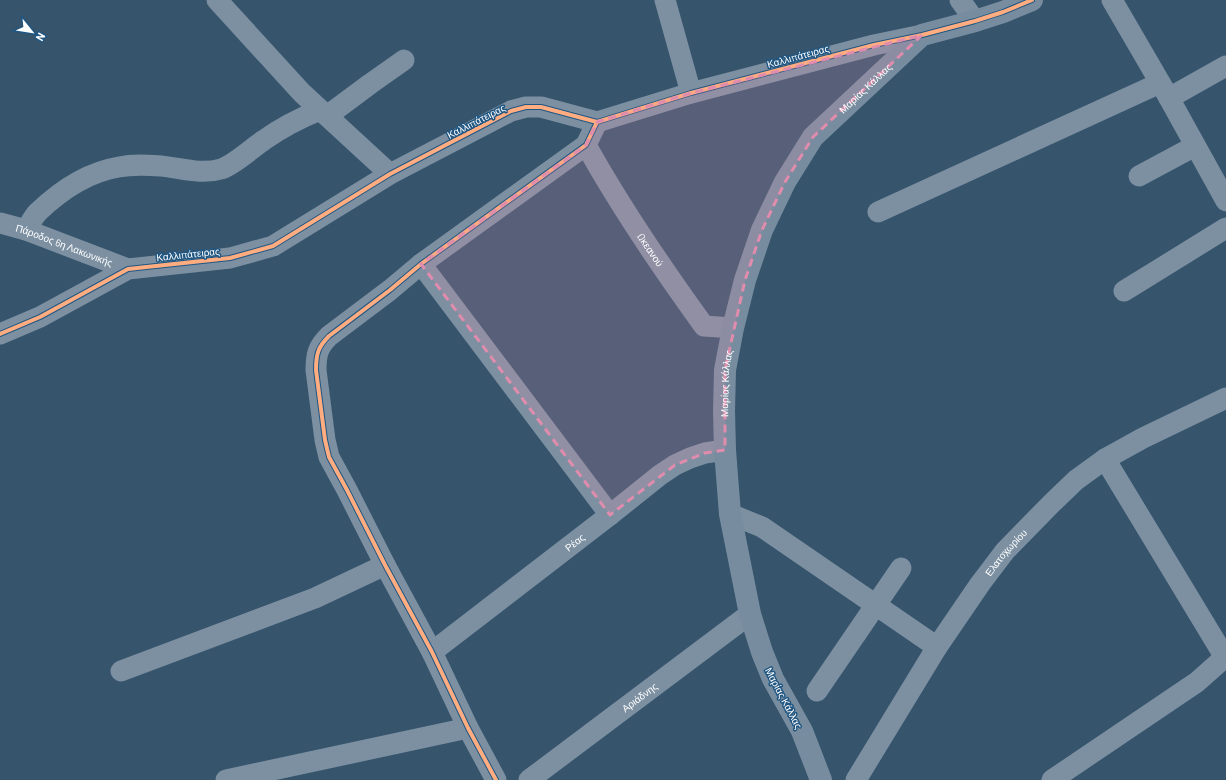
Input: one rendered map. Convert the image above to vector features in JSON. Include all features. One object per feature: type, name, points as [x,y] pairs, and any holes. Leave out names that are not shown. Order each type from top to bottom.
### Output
[{"type":"street","points":[[217,0],[302,92],[390,174]]},
{"type":"street","points":[[665,0],[691,93]]},
{"type":"street","points":[[960,0],[975,21]]},
{"type":"street","name":"Καλλιπάτειρας","points":[[0,334],[40,316],[128,269],[230,258],[273,246],[390,174],[511,112],[526,107],[541,107],[597,122],[691,93],[874,45],[922,35],[975,21],[1003,12],[1032,0]]},
{"type":"street","points":[[1112,0],[1226,201]]},
{"type":"street","name":"Μαρίας Κάλλας","points":[[821,780],[802,731],[773,679],[762,652],[750,614],[730,514],[725,450],[725,370],[733,328],[745,280],[762,230],[785,182],[813,137],[922,35]]},
{"type":"street","points":[[26,230],[37,213],[70,186],[99,172],[116,167],[134,165],[207,172],[220,169],[230,164],[282,129],[323,113],[370,84],[404,60]]},
{"type":"street","points":[[878,212],[1164,90],[1226,66]]},
{"type":"street","points":[[496,780],[468,728],[432,652],[329,457],[324,440],[316,358],[322,343],[329,336],[422,264],[586,145],[597,122]]},
{"type":"street","name":"Ωκεανού","points":[[586,145],[639,232],[704,326],[733,328]]},
{"type":"street","points":[[1139,176],[1195,146]]},
{"type":"street","name":"Πάροδος 6η Λακωνικής","points":[[0,223],[26,230],[128,269]]},
{"type":"street","points":[[1124,291],[1226,228]]},
{"type":"street","points":[[422,264],[610,515]]},
{"type":"street","name":"Ελατοχωρίου","points":[[856,780],[937,647],[980,584],[1005,551],[1076,480],[1105,459],[1143,438],[1226,398]]},
{"type":"street","name":"Ρέας","points":[[432,652],[674,465],[705,453],[725,450]]},
{"type":"street","points":[[1052,780],[1197,682],[1225,658],[1105,459]]},
{"type":"street","points":[[730,514],[762,527],[937,647]]},
{"type":"street","points":[[122,671],[315,598],[385,565]]},
{"type":"street","points":[[817,691],[901,568]]},
{"type":"street","name":"Αριάδνης","points":[[529,780],[750,614]]},
{"type":"street","points":[[226,780],[468,728]]},
{"type":"highlighted area","points":[[922,35],[813,137],[785,182],[762,230],[745,280],[725,370],[725,450],[705,453],[675,465],[610,515],[421,264],[586,145],[597,122],[691,93]]},
{"type":"cycle path","points":[[0,334],[40,317],[128,269],[230,258],[273,246],[390,174],[511,111],[526,107],[541,107],[597,122],[691,93],[874,45],[922,35],[975,21],[1003,12],[1032,0]]},
{"type":"cycle path","points":[[496,780],[468,728],[432,652],[329,457],[325,440],[316,370],[316,359],[320,347],[329,336],[390,290],[421,264],[586,145],[597,122]]}]
